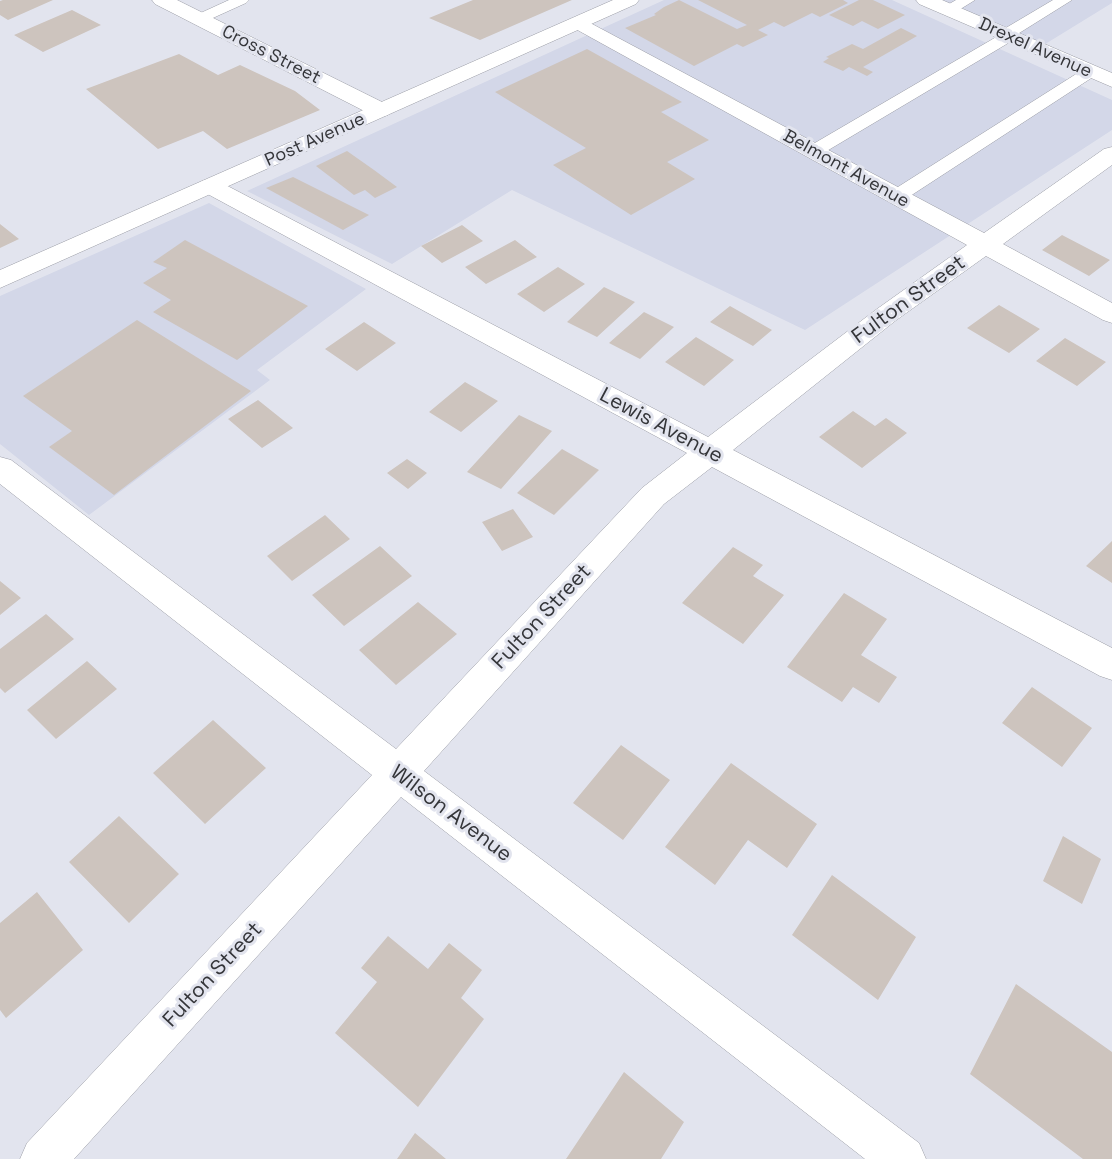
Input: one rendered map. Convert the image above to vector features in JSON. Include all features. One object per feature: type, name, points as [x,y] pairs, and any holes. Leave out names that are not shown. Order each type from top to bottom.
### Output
[{"type":"street","name":"Cross Street","points":[[162,0],[380,110]]},
{"type":"street","name":"Post Avenue","points":[[0,280],[629,0]]},
{"type":"street","name":"Drexel Avenue","points":[[926,0],[958,5],[1007,35],[1112,81]]},
{"type":"street","name":"Belmont Avenue","points":[[579,23],[1112,314]]},
{"type":"street","name":"Fulton Street","points":[[43,1159],[653,496],[886,315],[1112,154]]},
{"type":"street","name":"Lewis Avenue","points":[[210,186],[1112,665]]},
{"type":"street","name":"Wilson Avenue","points":[[0,468],[903,1159]]},
{"type":"lane","points":[[199,19],[241,0]]},
{"type":"lane","points":[[814,151],[1064,0]]},
{"type":"lane","points":[[897,196],[1090,72]]},
{"type":"shaded area","points":[[664,0],[892,0],[1112,100],[1112,130],[805,330],[512,190],[392,264],[247,191]]},
{"type":"shaded area","points":[[939,0],[1112,0],[1112,3],[1042,46]]},
{"type":"shaded area","points":[[209,203],[366,289],[257,370],[270,380],[89,515],[0,444],[0,296]]},
{"type":"building","points":[[53,0],[8,20],[0,15],[0,1]]},
{"type":"building","points":[[473,0],[572,0],[480,40],[429,18]]},
{"type":"building","points":[[679,0],[737,29],[747,25],[698,0],[843,0],[848,3],[820,17],[812,13],[784,27],[774,22],[758,30],[768,35],[743,47],[737,44],[694,66],[625,28],[656,15],[654,14],[664,7]]},
{"type":"building","points":[[859,0],[873,0],[905,15],[878,29],[862,21],[853,26],[829,15]]},
{"type":"building","points":[[72,10],[101,25],[43,52],[14,35]]},
{"type":"building","points":[[901,28],[917,36],[863,67],[873,72],[867,76],[849,67],[843,71],[823,62],[829,58],[826,57],[852,44],[863,49]]},
{"type":"building","points":[[587,49],[682,102],[661,112],[709,140],[667,162],[695,179],[631,215],[553,165],[586,148],[495,92]]},
{"type":"building","points":[[179,54],[218,75],[240,65],[295,91],[320,110],[227,149],[203,131],[158,149],[86,89]]},
{"type":"building","points":[[347,151],[397,187],[375,198],[365,190],[354,195],[316,166]]},
{"type":"building","points":[[293,177],[369,215],[343,230],[266,188]]},
{"type":"building","points":[[0,224],[19,239],[0,248]]},
{"type":"building","points":[[462,225],[483,241],[442,263],[421,246]]},
{"type":"building","points":[[1062,235],[1110,260],[1089,276],[1042,250]]},
{"type":"building","points":[[185,240],[308,306],[237,360],[153,312],[171,300],[143,283],[167,268],[153,262]]},
{"type":"building","points":[[515,240],[537,257],[486,284],[465,267]]},
{"type":"building","points":[[558,267],[585,284],[544,312],[517,294]]},
{"type":"building","points":[[604,287],[635,302],[597,337],[567,322]]},
{"type":"building","points":[[999,305],[1040,329],[1009,353],[967,328]]},
{"type":"building","points":[[730,306],[772,330],[753,346],[710,322]]},
{"type":"building","points":[[644,312],[674,327],[640,359],[609,343]]},
{"type":"building","points":[[137,320],[251,391],[114,495],[49,447],[72,431],[23,396]]},
{"type":"building","points":[[364,322],[396,343],[357,371],[325,349]]},
{"type":"building","points":[[696,337],[734,360],[704,386],[665,362]]},
{"type":"building","points":[[1065,338],[1106,362],[1077,386],[1036,361]]},
{"type":"building","points":[[465,382],[498,401],[461,432],[429,412]]},
{"type":"building","points":[[258,400],[293,428],[262,448],[228,419]]},
{"type":"building","points":[[853,411],[875,426],[886,418],[907,433],[862,468],[819,437]]},
{"type":"building","points":[[519,415],[552,431],[501,489],[467,472]]},
{"type":"building","points":[[562,449],[599,470],[554,515],[517,493]]},
{"type":"building","points":[[407,459],[427,473],[408,489],[387,473]]},
{"type":"building","points":[[513,509],[533,537],[502,551],[482,522]]},
{"type":"building","points":[[325,515],[350,539],[292,581],[267,556]]},
{"type":"building","points":[[1112,541],[1112,583],[1086,566]]},
{"type":"building","points":[[380,546],[412,576],[344,626],[312,595]]},
{"type":"building","points":[[733,547],[763,565],[753,576],[784,595],[743,644],[682,603]]},
{"type":"building","points":[[0,581],[21,598],[0,615]]},
{"type":"building","points":[[844,593],[887,619],[861,655],[897,677],[879,703],[853,687],[842,702],[787,667]]},
{"type":"building","points":[[418,602],[457,634],[396,685],[359,650]]},
{"type":"building","points":[[46,614],[74,639],[5,693],[0,688],[0,649]]},
{"type":"building","points":[[87,661],[117,689],[56,739],[27,710]]},
{"type":"building","points":[[1032,687],[1092,728],[1062,767],[1002,723]]},
{"type":"building","points":[[213,720],[266,768],[205,824],[153,773]]},
{"type":"building","points":[[621,745],[670,780],[623,840],[573,803]]},
{"type":"building","points":[[731,763],[817,824],[787,868],[748,840],[715,885],[665,847]]},
{"type":"building","points":[[119,816],[179,874],[129,923],[69,862]]},
{"type":"building","points":[[1063,836],[1101,859],[1082,904],[1043,881]]},
{"type":"building","points":[[832,875],[916,937],[878,1000],[792,935]]},
{"type":"building","points":[[37,892],[83,950],[6,1018],[0,1010],[0,923]]},
{"type":"building","points":[[388,936],[428,969],[449,943],[482,970],[461,998],[484,1019],[418,1107],[335,1033],[377,982],[361,968]]},
{"type":"building","points":[[1016,984],[1112,1052],[1112,1159],[1083,1159],[970,1074]]},
{"type":"building","points":[[624,1072],[684,1122],[661,1159],[566,1159]]},
{"type":"building","points":[[415,1133],[446,1159],[397,1159]]}]
